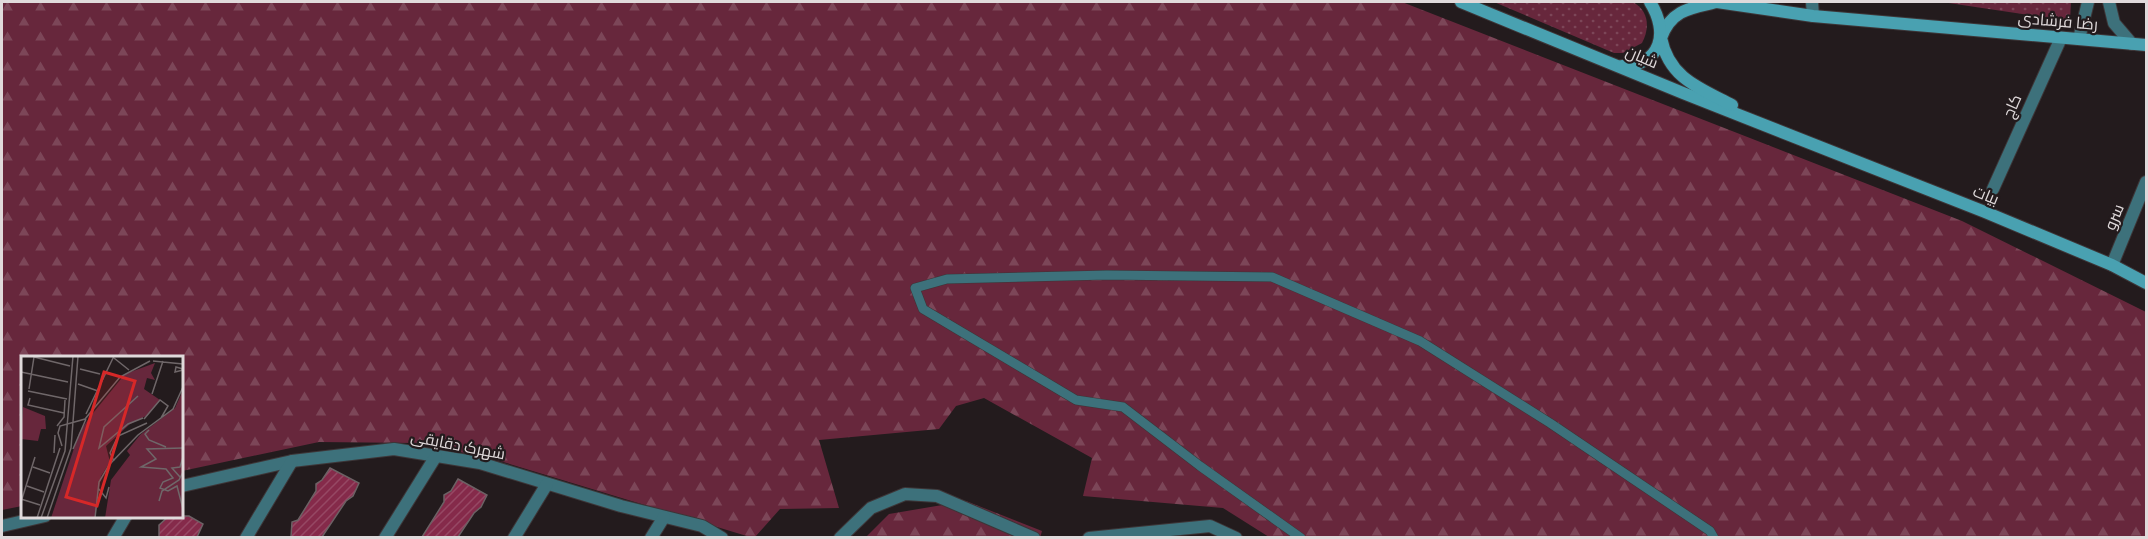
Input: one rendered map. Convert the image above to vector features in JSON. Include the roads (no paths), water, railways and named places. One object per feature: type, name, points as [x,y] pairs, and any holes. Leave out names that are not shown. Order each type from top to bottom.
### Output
[{"type":"main road","name":"شیان","points":[[1461,2],[1811,144]]},
{"type":"main road","points":[[1650,2],[1659,20],[1667,60],[1674,70],[1708,93],[1811,144]]},
{"type":"main road","points":[[1621,66],[1635,66],[1654,52],[1669,21],[1676,15],[1717,2]]},
{"type":"main road","name":"رضا فرشادی","points":[[1717,2],[1813,16],[2146,45]]},
{"type":"main road","name":"بیات","points":[[1811,144],[1985,212],[2112,265],[2146,283]]},
{"type":"street","points":[[1812,2],[1813,16]]},
{"type":"street","points":[[2079,39],[2088,2]]},
{"type":"street","points":[[2109,2],[2114,23],[2132,44]]},
{"type":"street","name":"کاج","points":[[1993,189],[2061,38]]},
{"type":"street","name":"سرو","points":[[2112,265],[2146,182]]},
{"type":"street","name":"شهرک دقایقی","points":[[183,486],[292,461],[394,449],[480,463],[547,484],[702,526],[722,537]]},
{"type":"street","points":[[385,537],[436,456]]},
{"type":"street","points":[[246,537],[292,461]]},
{"type":"street","points":[[514,537],[547,484]]},
{"type":"street","points":[[840,537],[871,508],[905,494],[937,496],[1034,537]]},
{"type":"street","points":[[651,537],[664,517]]},
{"type":"street","points":[[2,526],[36,518]]},
{"type":"street","points":[[113,537],[125,518]]},
{"type":"street","points":[[1089,537],[1210,526],[1236,537]]},
{"type":"lane","points":[[1301,537],[1200,466],[1124,407],[1076,400],[923,309],[915,288],[947,279],[1107,275],[1272,277],[1420,341],[1550,423],[1710,531],[1713,537]]}]
